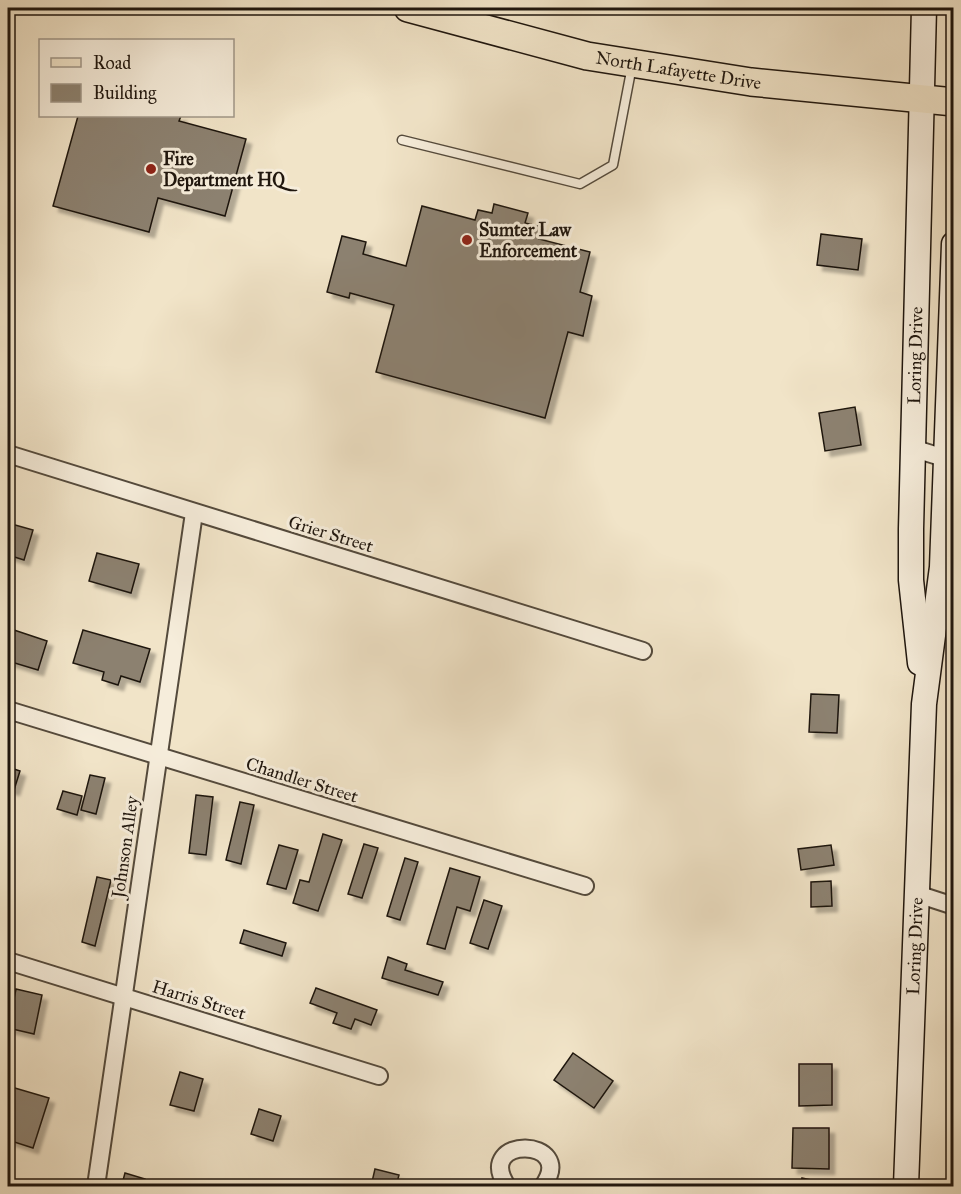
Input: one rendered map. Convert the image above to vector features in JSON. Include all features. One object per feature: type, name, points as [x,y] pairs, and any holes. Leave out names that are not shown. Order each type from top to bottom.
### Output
[{"type":"main road","name":"North Lafayette Drive","points":[[408,8],[587,56],[751,82],[954,102]]},
{"type":"street","name":"Loring Drive","points":[[924,8],[912,448],[911,580],[924,704]]},
{"type":"street","name":"Loring Drive","points":[[906,1186],[924,704],[942,567],[950,460],[954,244]]},
{"type":"street","points":[[912,448],[950,460]]},
{"type":"street","name":"Grier Street","points":[[8,454],[644,651]]},
{"type":"street","name":"Johnson Alley","points":[[96,1186],[194,513]]},
{"type":"street","name":"Chandler Street","points":[[8,710],[585,886]]},
{"type":"street","points":[[917,894],[954,906]]},
{"type":"street","name":"Harris Street","points":[[8,961],[379,1076]]},
{"type":"street","points":[[507,1186],[501,1170],[503,1160],[517,1148],[526,1146],[537,1150],[547,1162],[548,1178],[543,1186]]},
{"type":"lane","points":[[402,140],[580,184],[613,165],[632,63]]},
{"type":"building","name":"Fire Department HQ","points":[[78,117],[181,117],[179,121],[246,139],[225,216],[158,198],[149,232],[53,206]]},
{"type":"building","points":[[494,204],[528,213],[525,223],[542,227],[539,239],[590,252],[580,292],[592,296],[583,336],[568,332],[545,418],[376,372],[394,305],[350,293],[349,298],[327,292],[342,236],[366,242],[363,254],[406,266],[422,206],[475,220],[478,210],[492,213]]},
{"type":"building","points":[[821,234],[862,239],[858,270],[817,265]]},
{"type":"building","points":[[855,407],[861,445],[825,451],[819,413]]},
{"type":"building","points":[[8,523],[33,530],[24,560],[8,555]]},
{"type":"building","points":[[97,553],[139,564],[131,593],[89,581]]},
{"type":"building","points":[[8,628],[47,641],[38,670],[8,661]]},
{"type":"building","points":[[83,630],[150,649],[140,682],[121,676],[118,685],[102,680],[104,672],[73,663]]},
{"type":"building","points":[[811,694],[839,695],[837,733],[809,732]]},
{"type":"building","points":[[8,767],[20,771],[14,790],[8,788]]},
{"type":"building","points":[[90,775],[105,778],[96,814],[81,810]]},
{"type":"building","points":[[63,791],[82,796],[77,815],[57,809]]},
{"type":"building","points":[[196,795],[213,797],[206,855],[189,853]]},
{"type":"building","points":[[240,802],[254,805],[241,864],[226,860]]},
{"type":"building","points":[[323,834],[342,840],[318,911],[293,903],[300,880],[309,882]]},
{"type":"building","points":[[364,844],[378,848],[362,898],[348,894]]},
{"type":"building","points":[[279,845],[298,850],[286,889],[267,884]]},
{"type":"building","points":[[831,845],[834,865],[801,870],[798,849]]},
{"type":"building","points":[[405,858],[418,862],[400,920],[387,916]]},
{"type":"building","points":[[450,868],[480,877],[470,911],[457,907],[445,949],[427,944]]},
{"type":"building","points":[[97,877],[111,880],[95,946],[82,942]]},
{"type":"building","points":[[831,881],[832,906],[811,907],[811,882]]},
{"type":"building","points":[[484,900],[502,906],[488,949],[470,943]]},
{"type":"building","points":[[244,930],[286,943],[282,956],[240,943]]},
{"type":"building","points":[[388,957],[407,964],[405,970],[443,982],[438,995],[382,978]]},
{"type":"building","points":[[316,988],[377,1010],[371,1025],[355,1019],[351,1029],[333,1023],[337,1013],[310,1003]]},
{"type":"building","points":[[16,989],[42,995],[34,1034],[8,1028]]},
{"type":"building","points":[[573,1053],[613,1081],[594,1108],[554,1080]]},
{"type":"building","points":[[799,1064],[832,1064],[832,1105],[799,1106]]},
{"type":"building","points":[[180,1072],[203,1079],[194,1111],[170,1105]]},
{"type":"building","points":[[8,1086],[49,1098],[33,1148],[8,1140]]},
{"type":"building","points":[[259,1109],[281,1116],[273,1141],[251,1134]]},
{"type":"building","points":[[793,1128],[829,1128],[829,1169],[792,1168]]},
{"type":"building","points":[[375,1169],[399,1175],[396,1186],[371,1186]]},
{"type":"building","points":[[125,1173],[145,1179],[143,1186],[122,1184]]},
{"type":"building","points":[[802,1178],[830,1184],[830,1186],[800,1186]]},
{"type":"place","name":"Fire Department HQ","points":[[151,169]]},
{"type":"place","name":"Sumter Law Enforcement","points":[[467,240]]}]
